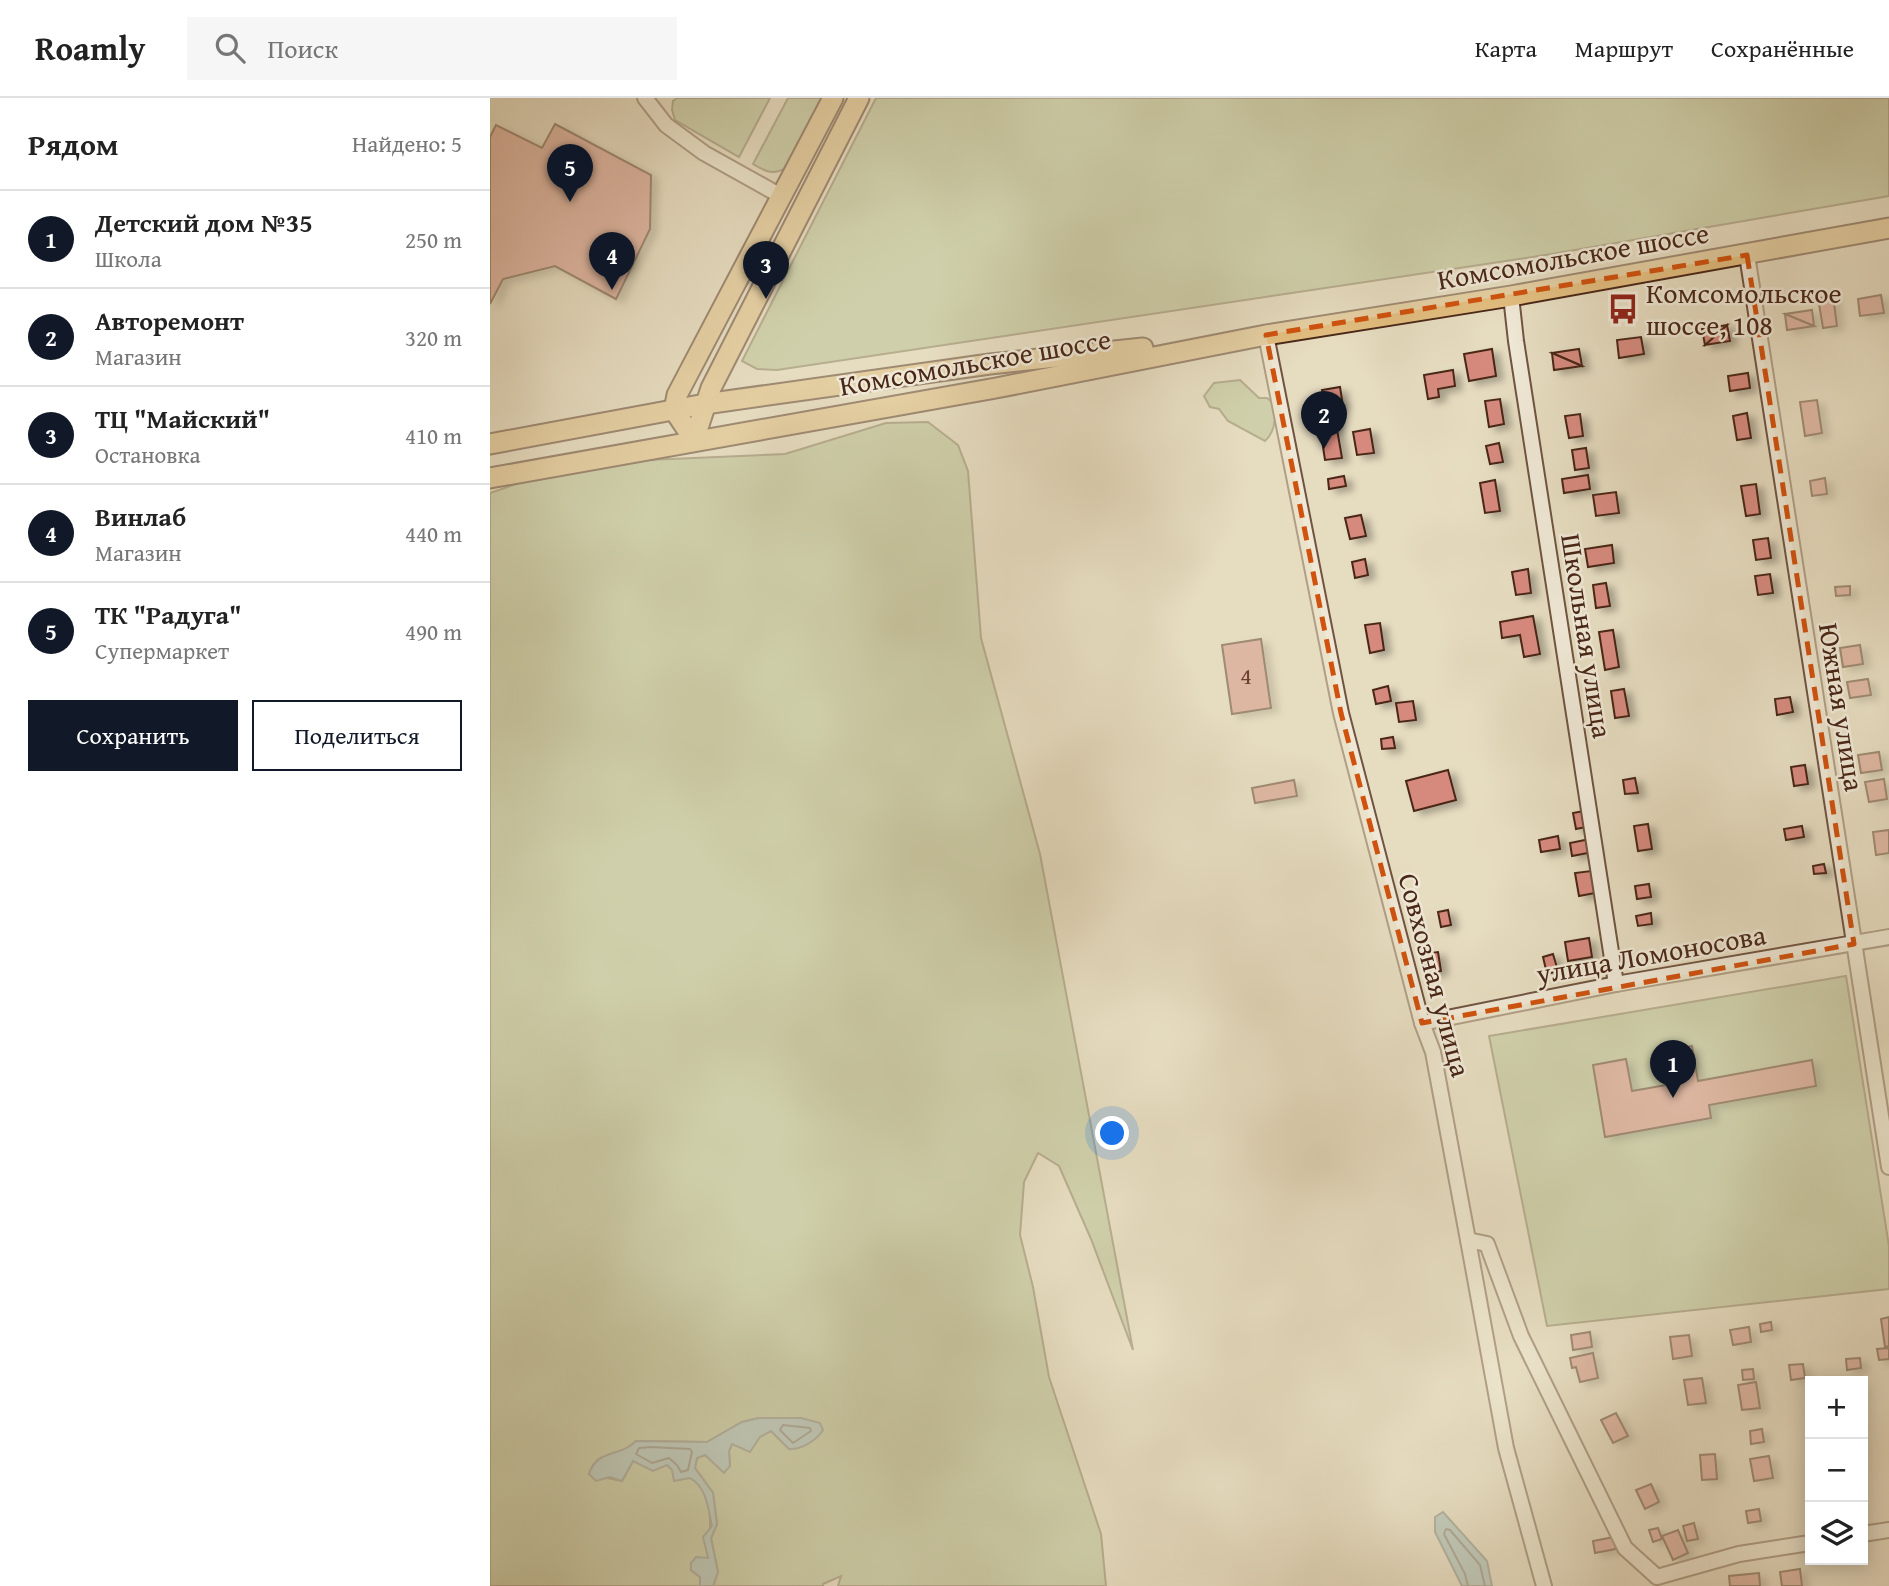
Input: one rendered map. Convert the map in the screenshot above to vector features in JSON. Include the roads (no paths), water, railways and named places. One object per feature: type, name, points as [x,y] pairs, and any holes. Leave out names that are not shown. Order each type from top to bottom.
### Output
[{"type":"main road","points":[[695,440],[674,410],[682,385],[832,98]]},
{"type":"main road","points":[[695,440],[711,388],[859,98]]},
{"type":"main road","points":[[781,196],[802,208]]},
{"type":"main road","name":"Комсомольское шоссе","points":[[490,478],[996,388],[1266,335],[1511,296],[1889,228]]},
{"type":"main road","name":"Комсомольское шоссе","points":[[490,443],[705,404],[990,363],[1266,335]]},
{"type":"main road","points":[[990,363],[996,388]]},
{"type":"street","points":[[645,98],[666,125],[704,153],[781,196]]},
{"type":"street","name":"Южная улица","points":[[1747,255],[1889,1167]]},
{"type":"street","name":"Школьная улица","points":[[1511,296],[1616,984]]},
{"type":"street","name":"Совхозная улица","points":[[1266,335],[1341,713],[1422,1023],[1433,1052],[1506,1448],[1544,1586]]},
{"type":"street","name":"улица Ломоносова","points":[[1422,1023],[1616,984],[1889,937]]},
{"type":"street","points":[[1468,1240],[1487,1244],[1521,1336],[1625,1548],[1657,1577],[1739,1554],[1805,1544]]},
{"type":"street","points":[[1868,1533],[1889,1530]]},
{"type":"water","points":[[759,1418],[801,1418],[820,1423],[823,1430],[808,1444],[794,1449],[789,1449],[771,1431],[760,1437],[750,1452],[732,1444],[729,1451],[730,1466],[724,1473],[705,1455],[697,1458],[695,1468],[713,1493],[717,1524],[711,1538],[718,1572],[713,1586],[700,1586],[700,1577],[691,1570],[691,1563],[696,1557],[708,1558],[703,1537],[712,1526],[706,1499],[696,1482],[690,1478],[674,1481],[672,1470],[667,1465],[653,1471],[633,1461],[622,1481],[610,1477],[596,1481],[589,1474],[598,1460],[623,1450],[636,1441],[707,1442],[742,1422]]},
{"type":"water","points":[[1443,1512],[1487,1561],[1492,1586],[1462,1586],[1435,1532],[1435,1517]]},
{"type":"place","name":"ТК \"Радуга\"","points":[[570,202]]},
{"type":"place","name":"Винлаб","points":[[612,290]]},
{"type":"place","name":"ТЦ \"Майский\"","points":[[766,299]]},
{"type":"place","name":"Комсомольское шоссе, 108","points":[[1623,309]]},
{"type":"place","name":"Авторемонт","points":[[1324,449]]},
{"type":"place","name":"Детский дом №35","points":[[1673,1098]]}]
